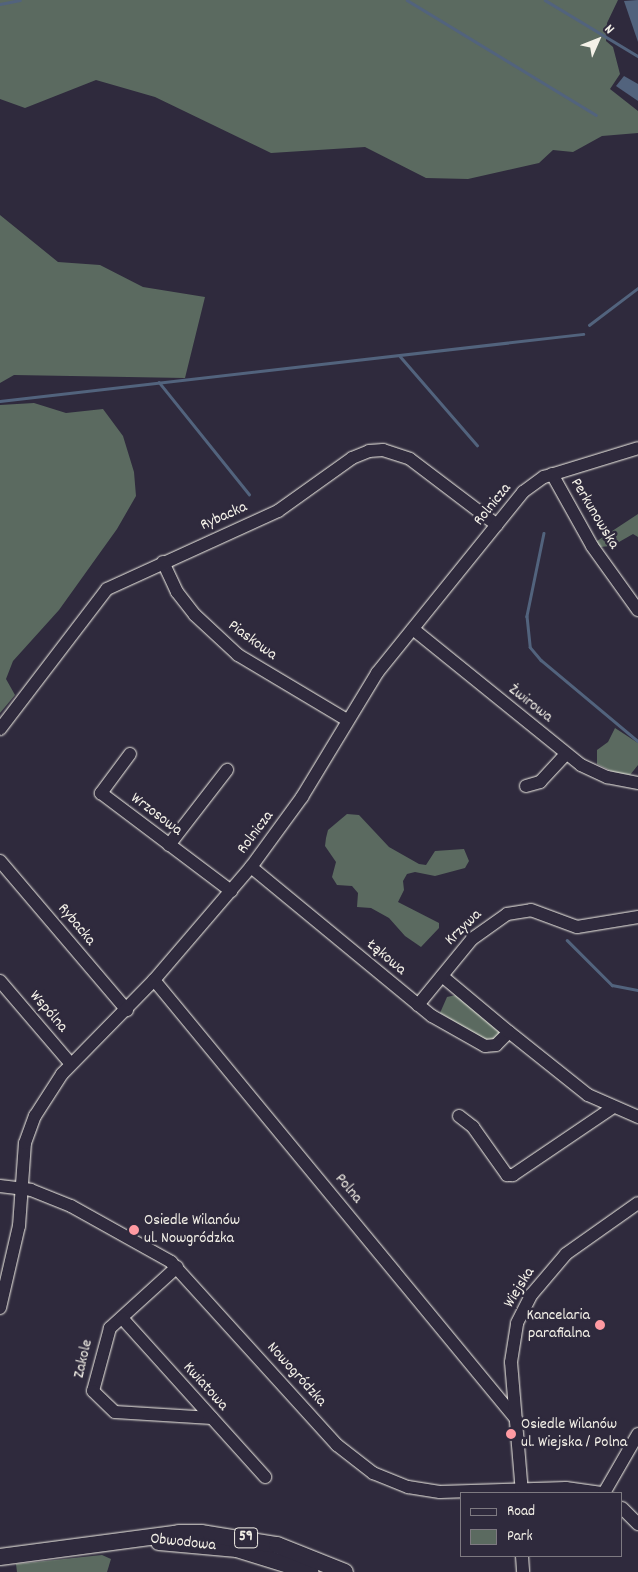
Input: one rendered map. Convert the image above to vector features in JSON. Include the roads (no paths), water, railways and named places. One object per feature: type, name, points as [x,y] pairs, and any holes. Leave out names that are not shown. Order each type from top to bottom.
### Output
[{"type":"main road","name":"Obwodowa","points":[[0,1557],[179,1533],[251,1539],[301,1552],[345,1572]]},
{"type":"main road","name":"Obwodowa","points":[[142,1539],[237,1549],[311,1572]]},
{"type":"street","name":"Rolnicza","points":[[0,1308],[16,1241],[23,1149],[32,1124],[71,1064],[127,1010],[231,891],[302,797],[377,673],[529,487],[552,474],[638,448]]},
{"type":"street","name":"Rybacka","points":[[0,729],[97,599],[107,589],[278,511],[352,458],[369,451],[383,450],[410,459],[497,525]]},
{"type":"street","name":"Perkunowska","points":[[552,474],[592,546],[628,592],[638,610]]},
{"type":"street","name":"Piaskowa","points":[[163,562],[176,592],[190,610],[238,655],[347,720]]},
{"type":"street","name":"Perkunowska","points":[[628,592],[638,600]]},
{"type":"street","name":"Żwirowa","points":[[413,629],[587,769],[638,784]]},
{"type":"street","name":"Wrzosowa","points":[[130,754],[101,793],[231,891]]},
{"type":"street","points":[[526,786],[540,782],[566,754]]},
{"type":"street","points":[[168,845],[227,770]]},
{"type":"street","name":"Rybacka","points":[[1,865],[127,1010]]},
{"type":"street","name":"Łąkowa","points":[[250,867],[418,1005],[485,1046],[496,1045],[509,1032]]},
{"type":"street","name":"Krzywa","points":[[418,1005],[479,932],[515,911],[532,910],[577,928],[638,917]]},
{"type":"street","points":[[442,976],[574,1086],[612,1108],[638,1117]]},
{"type":"street","name":"Polna","points":[[154,980],[516,1419]]},
{"type":"street","name":"Wspólna","points":[[0,981],[71,1064]]},
{"type":"street","points":[[459,1116],[473,1127],[508,1175],[513,1175],[612,1108]]},
{"type":"street","name":"Nowogródzka","points":[[0,1186],[20,1188],[95,1218],[163,1256],[176,1267],[338,1445],[363,1467],[386,1479],[428,1491],[584,1489],[598,1492]]},
{"type":"street","name":"Wiejska","points":[[522,1491],[511,1352],[523,1310],[543,1279],[566,1254],[638,1203]]},
{"type":"street","name":"Zakole","points":[[176,1267],[122,1318],[106,1338],[93,1385],[97,1398],[115,1412],[212,1418]]},
{"type":"street","name":"Kwiatowa","points":[[122,1318],[265,1477]]},
{"type":"street","name":"Nowogródzka","points":[[603,1492],[638,1434]]},
{"type":"street","points":[[623,1509],[638,1524]]},
{"type":"street","points":[[522,1557],[523,1572]]},
{"type":"water","points":[[638,0],[638,42],[624,1]]},
{"type":"water","points":[[624,76],[638,84],[638,101],[616,86]]},
{"type":"waterway","points":[[0,4],[20,0]]},
{"type":"waterway","points":[[407,0],[596,115]]},
{"type":"waterway","points":[[545,0],[638,56]]},
{"type":"waterway","points":[[589,325],[638,288]]},
{"type":"waterway","points":[[0,401],[583,334]]},
{"type":"waterway","points":[[400,356],[477,445]]},
{"type":"waterway","points":[[159,382],[249,494]]},
{"type":"waterway","points":[[544,533],[527,616],[530,647],[541,660],[638,741]]},
{"type":"waterway","points":[[567,940],[612,985],[638,990]]},
{"type":"place","name":"Osiedle Wilanów ul. Nowgródzka","points":[[134,1230]]},
{"type":"place","name":"Kancelaria parafialna","points":[[600,1325]]},
{"type":"place","name":"Osiedle Wilanów ul. Wiejska / Polna","points":[[511,1434]]}]
